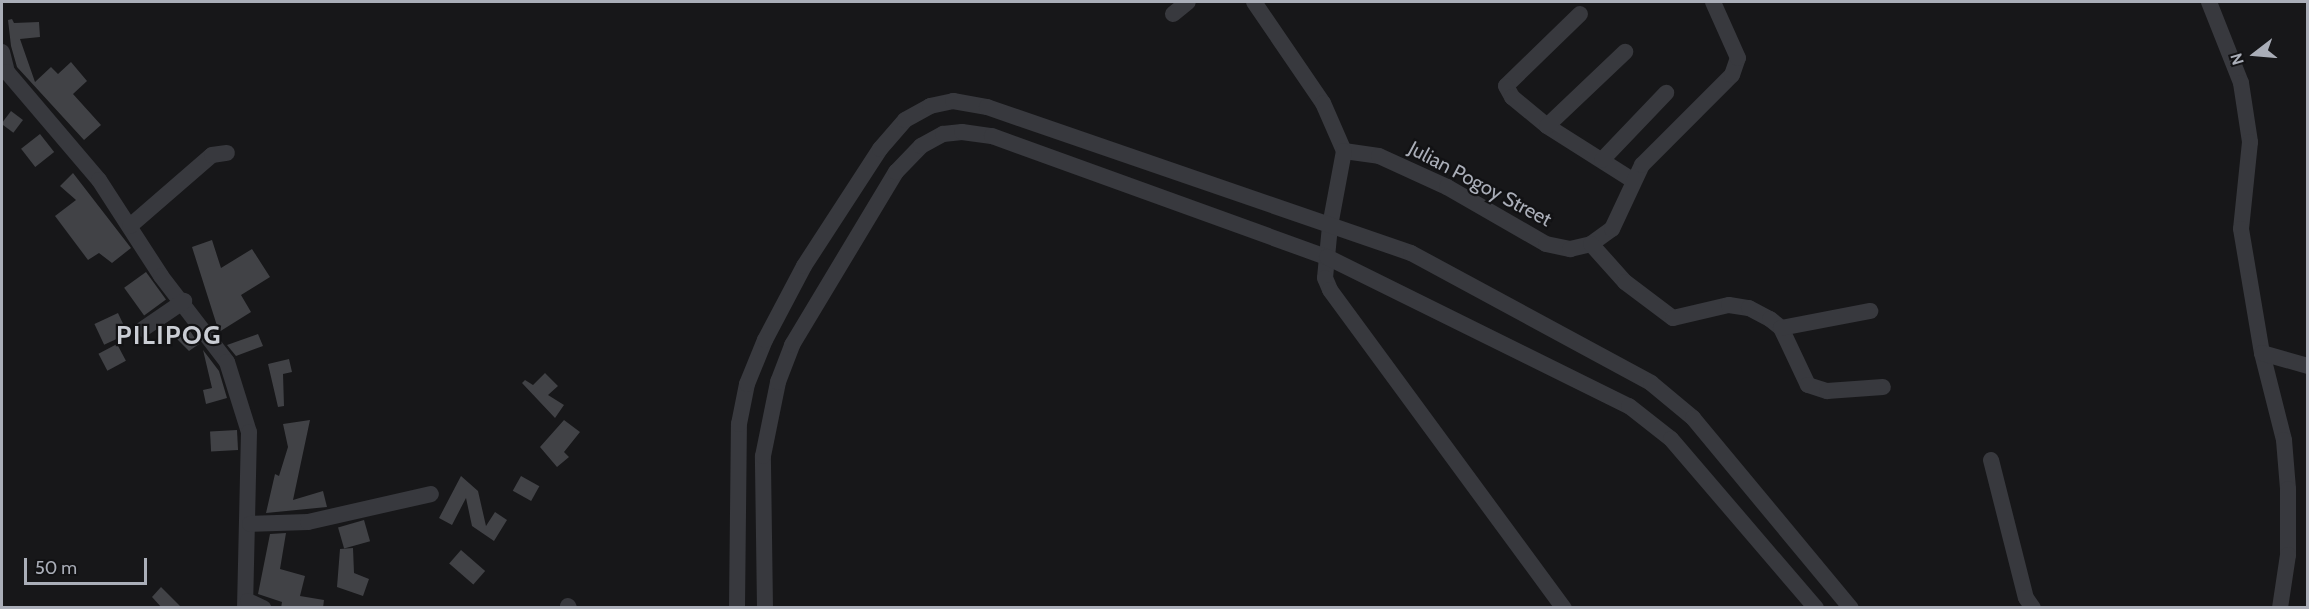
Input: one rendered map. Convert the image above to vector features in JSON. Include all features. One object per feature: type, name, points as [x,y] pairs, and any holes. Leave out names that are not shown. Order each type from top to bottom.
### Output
[{"type":"street","points":[[1173,14],[1188,2]]},
{"type":"street","points":[[1254,2],[1323,103],[1344,151],[1329,226],[1325,278],[1330,290],[1564,608]]},
{"type":"street","points":[[1713,2],[1738,58],[1732,75],[1632,180],[1612,229],[1591,244],[1624,282],[1674,318],[1728,305],[1749,308],[1781,328],[1808,385],[1827,391],[1883,387]]},
{"type":"street","points":[[2209,2],[2241,83],[2250,142],[2241,230],[2262,353],[2284,440],[2288,489],[2288,555],[2280,608]]},
{"type":"street","points":[[1580,14],[1507,81],[1512,97],[1547,126],[1632,180]]},
{"type":"street","points":[[2,52],[4,75],[99,180],[161,276],[184,301],[227,362],[249,432],[252,605]]},
{"type":"street","points":[[1547,126],[1625,52]]},
{"type":"street","points":[[1602,160],[1666,93]]},
{"type":"street","points":[[737,608],[736,457],[747,384],[804,266],[880,149],[905,120],[930,106],[953,101],[987,107],[1411,253],[1651,383],[1693,418],[1851,608]]},
{"type":"street","points":[[765,608],[763,456],[778,382],[792,345],[837,266],[896,172],[921,146],[943,134],[992,136],[1327,257],[1629,406],[1671,439],[1816,608]]},
{"type":"street","name":"Julian Pogoy Street","points":[[1344,151],[1379,156],[1447,187],[1546,244],[1570,249],[1591,244]]},
{"type":"street","points":[[130,226],[212,155],[227,153]]},
{"type":"street","points":[[143,329],[184,301]]},
{"type":"street","points":[[1781,328],[1870,311]]},
{"type":"street","points":[[2262,353],[2307,366]]},
{"type":"street","points":[[1991,460],[2026,598],[2033,608]]},
{"type":"street","points":[[250,524],[308,522],[431,494]]},
{"type":"building","points":[[12,19],[14,23],[39,22],[40,37],[20,39],[35,82],[51,67],[58,74],[71,62],[87,81],[73,94],[101,125],[84,140],[17,67],[11,46],[8,20]]},
{"type":"building","points":[[11,111],[23,120],[13,133],[2,124]]},
{"type":"building","points":[[40,134],[54,152],[35,167],[21,149]]},
{"type":"building","points":[[73,173],[131,248],[112,263],[99,253],[88,260],[55,216],[76,200],[60,186]]},
{"type":"building","points":[[212,240],[221,268],[252,249],[270,277],[241,295],[251,312],[219,332],[192,247]]},
{"type":"building","points":[[146,272],[166,300],[144,315],[124,288]]},
{"type":"building","points":[[118,313],[128,334],[104,345],[94,324]]},
{"type":"building","points":[[188,328],[199,344],[189,351],[177,339]]},
{"type":"building","points":[[258,334],[263,346],[236,356],[227,345]]},
{"type":"building","points":[[117,344],[126,361],[107,371],[98,354]]},
{"type":"building","points":[[203,350],[219,371],[227,398],[206,404],[203,390],[212,388]]},
{"type":"building","points":[[289,359],[292,372],[283,374],[284,406],[278,407],[268,364]]},
{"type":"building","points":[[545,373],[558,386],[548,395],[564,405],[555,418],[522,383],[525,380],[533,385]]},
{"type":"building","points":[[310,420],[293,500],[323,491],[327,507],[266,513],[275,474],[279,476],[288,447],[283,424]]},
{"type":"building","points":[[564,420],[580,432],[564,452],[569,457],[557,467],[540,447]]},
{"type":"building","points":[[237,430],[238,450],[211,451],[210,431]]},
{"type":"building","points":[[461,476],[478,491],[486,526],[495,512],[507,520],[494,541],[472,526],[466,498],[452,525],[439,518]]},
{"type":"building","points":[[521,476],[539,486],[531,501],[513,491]]},
{"type":"building","points":[[364,520],[370,541],[344,549],[338,527]]},
{"type":"building","points":[[286,533],[280,569],[305,576],[300,596],[324,600],[323,608],[281,608],[282,602],[258,594],[270,534]]},
{"type":"building","points":[[353,548],[354,573],[369,579],[363,596],[337,587],[340,549]]},
{"type":"building","points":[[461,550],[485,571],[473,585],[449,564]]},
{"type":"building","points":[[161,587],[182,608],[162,608],[152,597]]},
{"type":"district","name":"PILIPOG","points":[[169,336]]}]
